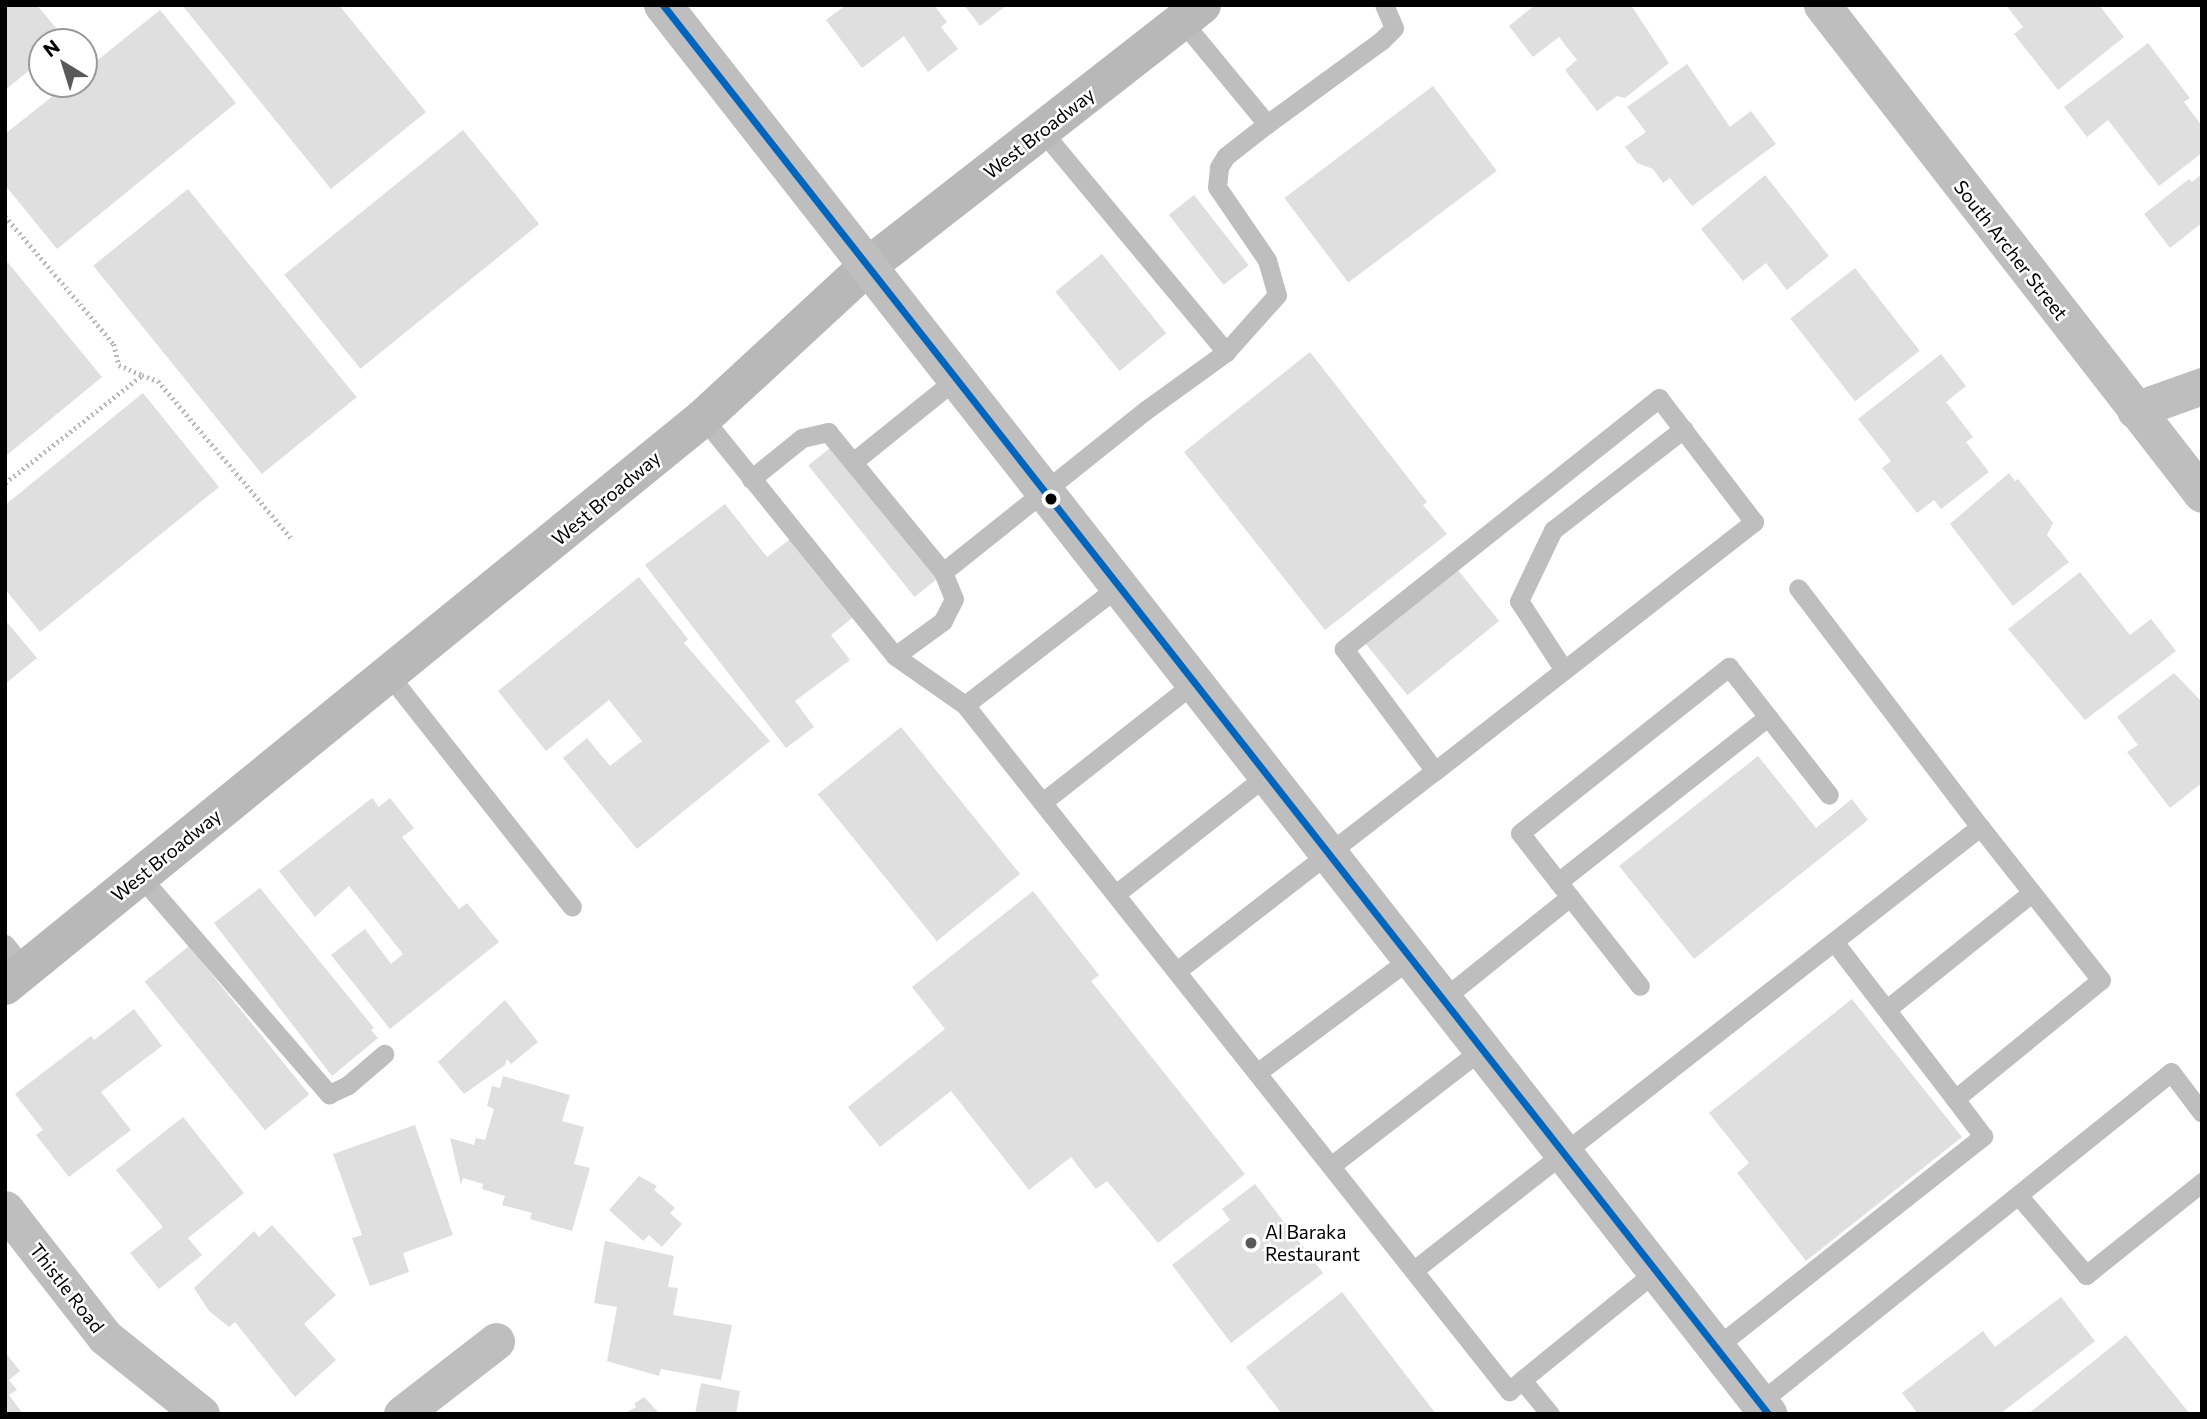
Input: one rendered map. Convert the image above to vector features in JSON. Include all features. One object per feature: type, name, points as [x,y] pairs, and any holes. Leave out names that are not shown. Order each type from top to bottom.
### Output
[{"type":"main road","points":[[663,5],[1764,1409]]},
{"type":"main road","name":"West Broadway","points":[[12,967],[140,876],[389,675],[703,418],[869,266],[1192,13]]},
{"type":"street","name":"South Archer Street","points":[[1822,5],[2202,494]]},
{"type":"street","points":[[2135,410],[2202,386]]},
{"type":"street","name":"Thistle Road","points":[[5,1209],[105,1337],[201,1414]]},
{"type":"street","points":[[402,1414],[496,1341]]},
{"type":"lane","points":[[943,572],[1047,493],[1146,410],[1226,352],[1278,295],[1267,260],[1217,187],[1219,167],[1226,156],[1381,40],[1394,27],[1384,5]]},
{"type":"lane","points":[[1192,13],[1267,124]]},
{"type":"lane","points":[[1042,131],[1226,352]]},
{"type":"lane","points":[[853,462],[957,378]]},
{"type":"lane","points":[[1178,970],[1435,771],[1754,522],[1659,398],[1344,649],[1435,771]]},
{"type":"lane","points":[[703,418],[895,656],[965,705],[1117,893],[1509,1391],[1656,1271]]},
{"type":"lane","points":[[1564,670],[1519,601],[1553,530],[1683,429]]},
{"type":"lane","points":[[751,479],[802,438],[828,432],[943,572],[954,599],[943,621],[895,656]]},
{"type":"lane","points":[[965,705],[1119,586]]},
{"type":"lane","points":[[1798,588],[2030,894],[2101,980],[1955,1099]]},
{"type":"lane","points":[[1640,986],[1520,833],[1729,667],[1829,795]]},
{"type":"lane","points":[[389,675],[572,907]]},
{"type":"lane","points":[[1044,802],[1195,682]]},
{"type":"lane","points":[[1443,999],[1564,890],[1768,717]]},
{"type":"lane","points":[[1117,893],[1267,775]]},
{"type":"lane","points":[[1415,1270],[1566,1155],[1980,827]]},
{"type":"lane","points":[[140,876],[329,1094],[348,1085],[384,1054]]},
{"type":"lane","points":[[1887,1009],[2030,894]]},
{"type":"lane","points":[[1715,1348],[1983,1136],[1835,943]]},
{"type":"lane","points":[[1258,1072],[1411,958]]},
{"type":"lane","points":[[1332,1165],[1482,1049]]},
{"type":"lane","points":[[1764,1409],[2018,1195],[2171,1072],[2202,1113]]},
{"type":"lane","points":[[2018,1195],[2085,1275],[2202,1182]]},
{"type":"lane","points":[[1522,1380],[1549,1414]]},
{"type":"path","points":[[5,216],[114,344],[119,365],[158,380],[291,538]]},
{"type":"path","points":[[5,483],[142,375]]},
{"type":"building","points":[[5,5],[37,5],[56,28],[28,28],[28,71],[5,90]]},
{"type":"building","points":[[182,5],[339,5],[426,112],[331,189]]},
{"type":"building","points":[[846,5],[934,5],[947,22],[941,27],[958,49],[928,72],[904,36],[862,68],[826,20]]},
{"type":"building","points":[[964,5],[1007,5],[980,26]]},
{"type":"building","points":[[1535,5],[1631,5],[1669,63],[1625,98],[1617,96],[1597,111],[1565,70],[1577,60],[1559,37],[1533,57],[1509,26]]},
{"type":"building","points":[[2006,5],[2099,5],[2124,37],[2058,90],[2014,34],[2023,27]]},
{"type":"building","points":[[160,10],[236,103],[57,249],[5,185],[5,134],[50,98],[98,98],[98,60]]},
{"type":"building","points":[[2148,43],[2190,98],[2184,102],[2202,126],[2202,153],[2159,186],[2108,120],[2087,137],[2064,107]]},
{"type":"building","points":[[1687,64],[1730,127],[1751,111],[1776,144],[1692,206],[1670,178],[1663,183],[1653,169],[1637,163],[1625,147],[1646,132],[1627,107]]},
{"type":"building","points":[[1433,86],[1497,171],[1348,283],[1284,198]]},
{"type":"building","points":[[463,130],[539,224],[360,369],[284,275]]},
{"type":"building","points":[[2202,174],[2202,223],[2170,248],[2144,214],[2189,179],[2192,182]]},
{"type":"building","points":[[1765,175],[1829,256],[1787,290],[1766,263],[1743,281],[1701,229]]},
{"type":"building","points":[[188,189],[357,397],[262,474],[93,266]]},
{"type":"building","points":[[1194,195],[1249,265],[1224,285],[1169,215]]},
{"type":"building","points":[[1102,254],[1166,333],[1120,371],[1055,292]]},
{"type":"building","points":[[5,259],[102,377],[7,455],[5,452]]},
{"type":"building","points":[[1855,268],[1920,351],[1855,401],[1790,318]]},
{"type":"building","points":[[1310,352],[1427,502],[1423,505],[1447,534],[1325,630],[1184,452]]},
{"type":"building","points":[[1941,354],[1966,386],[1946,402],[1973,437],[1966,442],[1989,472],[1941,509],[1934,500],[1917,513],[1882,468],[1891,461],[1858,419]]},
{"type":"building","points":[[143,393],[219,487],[40,632],[5,589],[5,505]]},
{"type":"building","points":[[830,448],[936,579],[915,597],[808,466]]},
{"type":"building","points":[[2009,473],[2015,481],[2018,479],[2053,523],[2047,535],[2069,562],[2013,606],[1950,524]]},
{"type":"building","points":[[725,504],[767,557],[794,536],[856,615],[831,635],[850,660],[795,701],[814,727],[786,748],[645,565]]},
{"type":"building","points":[[1457,569],[1499,621],[1407,695],[1365,643]]},
{"type":"building","points":[[2080,572],[2130,635],[2151,619],[2176,651],[2085,720],[2008,629]]},
{"type":"building","points":[[639,577],[688,639],[684,643],[770,741],[637,849],[563,758],[587,738],[610,766],[642,741],[609,700],[546,751],[498,691]]},
{"type":"building","points":[[5,620],[37,658],[5,684]]},
{"type":"building","points":[[2174,673],[2202,702],[2202,783],[2170,808],[2127,752],[2138,745],[2117,717]]},
{"type":"building","points":[[901,727],[1020,874],[937,941],[818,794]]},
{"type":"building","points":[[1758,756],[1816,828],[1852,799],[1868,820],[1694,959],[1619,866]]},
{"type":"building","points":[[372,798],[379,807],[390,798],[414,828],[402,837],[459,909],[467,903],[499,942],[390,1029],[331,955],[365,929],[391,964],[403,954],[349,886],[315,917],[279,871]]},
{"type":"building","points":[[260,888],[374,1028],[371,1030],[378,1038],[332,1076],[214,923]]},
{"type":"building","points":[[1033,891],[1099,975],[1091,981],[1245,1174],[1158,1243],[1107,1181],[1096,1189],[1071,1157],[1029,1190],[951,1091],[880,1147],[848,1107],[945,1029],[912,987]]},
{"type":"building","points":[[189,946],[309,1094],[265,1130],[145,982]]},
{"type":"building","points":[[1852,999],[1962,1137],[1806,1261],[1737,1173],[1749,1163],[1709,1113]]},
{"type":"building","points":[[505,1000],[538,1042],[511,1064],[507,1059],[505,1065],[464,1094],[438,1062]]},
{"type":"building","points":[[134,1009],[162,1046],[101,1092],[131,1130],[69,1177],[36,1135],[43,1130],[15,1094],[91,1036],[94,1040]]},
{"type":"building","points":[[503,1076],[570,1095],[562,1121],[584,1127],[574,1164],[590,1168],[572,1231],[530,1219],[532,1213],[502,1205],[505,1196],[482,1189],[483,1184],[463,1178],[461,1185],[450,1138],[474,1145],[476,1138],[485,1140],[494,1109],[487,1106],[492,1086],[500,1088]]},
{"type":"building","points":[[183,1117],[244,1193],[188,1238],[202,1255],[159,1289],[130,1253],[163,1227],[116,1170]]},
{"type":"building","points":[[415,1125],[453,1235],[403,1253],[409,1272],[370,1286],[352,1238],[362,1235],[333,1154]]},
{"type":"building","points":[[639,1176],[657,1186],[654,1190],[675,1208],[670,1213],[682,1224],[662,1247],[649,1235],[643,1241],[609,1210]]},
{"type":"building","name":"Al Baraka Restaurant","points":[[1255,1184],[1323,1273],[1231,1343],[1172,1265],[1230,1220],[1222,1209]]},
{"type":"building","points":[[272,1225],[336,1295],[304,1324],[336,1360],[295,1397],[235,1322],[229,1327],[209,1311],[194,1288],[254,1231],[259,1237]]},
{"type":"building","points":[[605,1241],[674,1256],[668,1287],[678,1288],[673,1315],[732,1325],[721,1380],[661,1369],[659,1376],[607,1361],[617,1307],[594,1303]]},
{"type":"building","points":[[1342,1292],[1436,1414],[1282,1414],[1246,1367]]},
{"type":"building","points":[[2061,1297],[2095,1341],[2000,1414],[1918,1414],[1902,1393],[1983,1331],[1995,1347]]},
{"type":"building","points":[[2126,1335],[2190,1414],[2028,1414]]},
{"type":"building","points":[[5,1352],[20,1371],[9,1380],[17,1390],[9,1395],[23,1414],[5,1414]]},
{"type":"building","points":[[701,1383],[740,1391],[736,1414],[695,1414]]},
{"type":"building","points":[[644,1397],[660,1414],[623,1414],[636,1407],[634,1404]]},
{"type":"transit line","points":[[663,5],[1768,1414]]},
{"type":"place","name":"Al Baraka Restaurant","points":[[1251,1243]]}]
